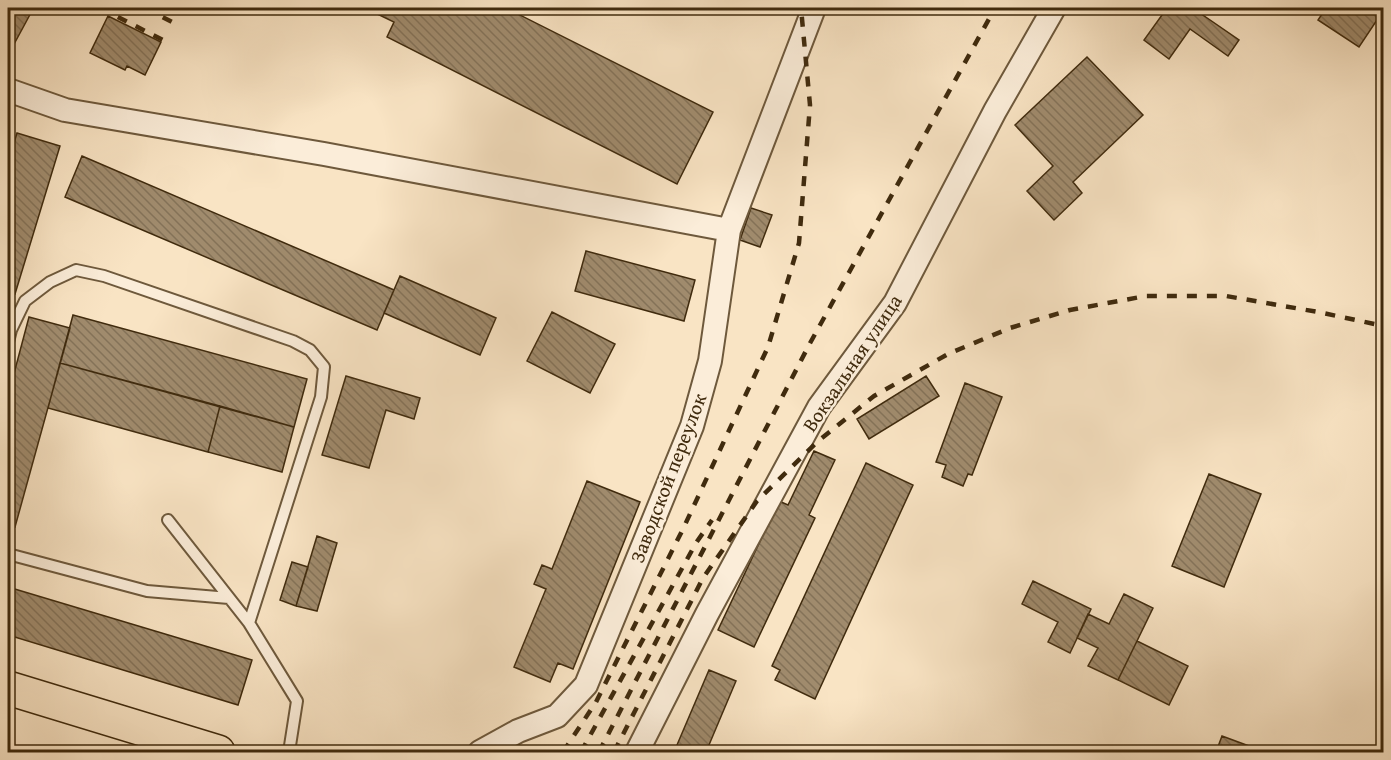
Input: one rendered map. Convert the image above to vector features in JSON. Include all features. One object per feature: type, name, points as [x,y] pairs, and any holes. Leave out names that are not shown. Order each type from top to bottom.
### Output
[{"type":"main road","points":[[8,688],[218,753]]},
{"type":"street","name":"Заводской переулок","points":[[480,753],[518,731],[544,723],[557,716],[586,685],[693,426],[710,361],[729,231],[814,8]]},
{"type":"street","name":"Вокзальная улица","points":[[637,753],[707,614],[819,407],[895,303],[995,111],[1054,8]]},
{"type":"street","points":[[8,90],[64,110],[324,154],[729,231]]},
{"type":"lane","points":[[8,342],[26,301],[50,282],[76,270],[104,276],[293,340],[310,350],[324,367],[321,397],[249,622]]},
{"type":"lane","points":[[168,520],[249,622],[297,701],[289,753]]},
{"type":"lane","points":[[8,554],[147,591],[229,598]]},
{"type":"building","points":[[8,8],[33,9],[13,46],[8,43]]},
{"type":"building","points":[[365,8],[506,8],[713,112],[677,184],[387,37],[394,22]]},
{"type":"building","points":[[1167,8],[1200,8],[1197,11],[1239,40],[1228,56],[1190,29],[1169,59],[1144,40]]},
{"type":"building","points":[[1326,8],[1348,10],[1366,8],[1379,17],[1359,47],[1318,20]]},
{"type":"building","points":[[108,16],[161,42],[145,75],[127,66],[125,70],[90,53]]},
{"type":"building","points":[[1087,57],[1143,115],[1073,182],[1082,193],[1054,220],[1027,191],[1053,166],[1015,125]]},
{"type":"building","points":[[17,133],[60,146],[15,294],[8,292],[8,163]]},
{"type":"building","points":[[82,156],[394,290],[377,330],[65,197]]},
{"type":"building","points":[[751,208],[772,215],[760,247],[740,240]]},
{"type":"building","points":[[586,251],[695,280],[684,321],[575,291]]},
{"type":"building","points":[[400,276],[496,318],[480,355],[384,313]]},
{"type":"building","points":[[552,312],[615,344],[590,393],[527,361]]},
{"type":"building","points":[[73,315],[307,379],[294,427],[60,363]]},
{"type":"building","points":[[29,317],[70,328],[15,527],[8,525],[8,396]]},
{"type":"building","points":[[60,363],[220,406],[208,452],[48,408]]},
{"type":"building","points":[[346,376],[420,398],[414,419],[386,410],[369,468],[322,455]]},
{"type":"building","points":[[926,376],[939,396],[869,439],[857,419]]},
{"type":"building","points":[[965,383],[1002,397],[972,475],[968,474],[963,486],[942,477],[946,465],[936,462]]},
{"type":"building","points":[[220,406],[294,427],[282,472],[208,452]]},
{"type":"building","points":[[814,451],[835,460],[809,515],[815,518],[754,647],[718,630],[779,501],[788,505]]},
{"type":"building","points":[[866,463],[913,485],[815,699],[775,680],[780,670],[772,666]]},
{"type":"building","points":[[1209,474],[1261,494],[1224,587],[1172,566]]},
{"type":"building","points":[[587,481],[640,502],[573,669],[558,663],[550,682],[514,667],[546,589],[534,584],[542,565],[552,569]]},
{"type":"building","points":[[317,536],[337,543],[317,611],[296,606]]},
{"type":"building","points":[[292,562],[308,567],[296,606],[280,600]]},
{"type":"building","points":[[1033,581],[1091,609],[1070,653],[1048,642],[1058,622],[1022,604]]},
{"type":"building","points":[[8,587],[252,660],[238,705],[8,635]]},
{"type":"building","points":[[1124,594],[1153,608],[1118,680],[1088,666],[1098,648],[1077,638],[1088,614],[1109,624]]},
{"type":"building","points":[[1137,641],[1188,666],[1169,705],[1118,680]]},
{"type":"building","points":[[709,670],[736,681],[706,752],[674,752]]},
{"type":"building","points":[[1222,736],[1249,746],[1246,752],[1216,752]]},
{"type":"railway","points":[[100,8],[165,41]]},
{"type":"railway","points":[[145,8],[174,23]]},
{"type":"railway","points":[[563,752],[596,702],[683,529],[768,347],[799,243],[810,105],[801,8]]},
{"type":"railway","points":[[599,752],[809,345],[995,8]]},
{"type":"railway","points":[[614,752],[703,578],[757,501],[817,442],[874,396],[948,354],[1010,328],[1070,310],[1146,296],[1226,296],[1384,326]]},
{"type":"railway","points":[[581,752],[696,543],[712,520]]}]
